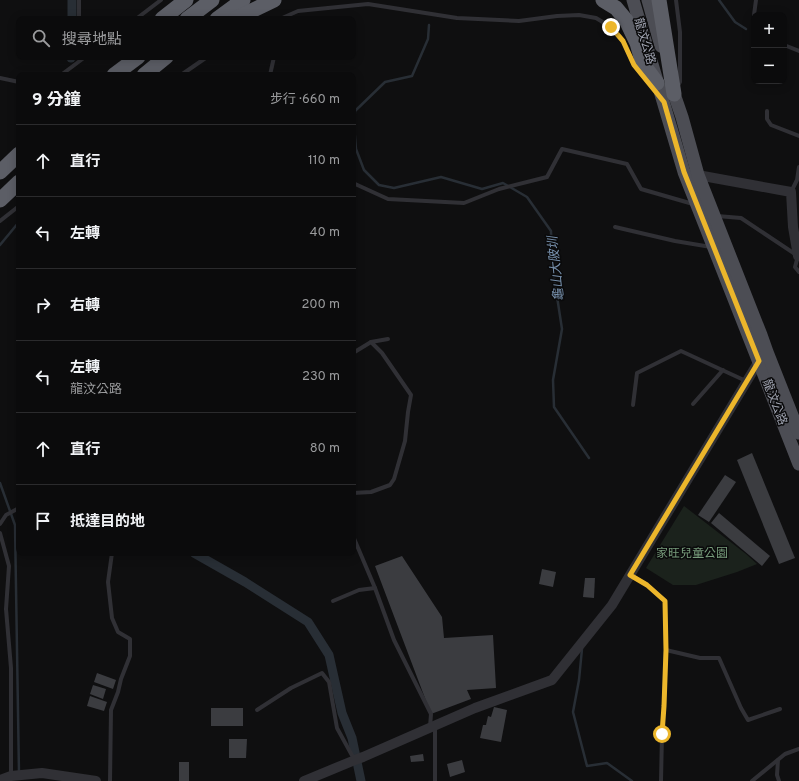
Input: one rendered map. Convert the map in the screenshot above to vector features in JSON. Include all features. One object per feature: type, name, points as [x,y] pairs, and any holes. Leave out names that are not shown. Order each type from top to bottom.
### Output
[{"type":"highway","points":[[166,16],[186,0]]},
{"type":"highway","points":[[191,16],[212,0]]},
{"type":"highway","points":[[221,16],[243,0]]},
{"type":"highway","points":[[241,16],[274,0]]},
{"type":"highway","points":[[603,0],[616,8],[626,20],[652,84]]},
{"type":"highway","points":[[659,0],[669,98]]},
{"type":"highway","points":[[109,72],[118,60]]},
{"type":"highway","points":[[118,72],[134,60]]},
{"type":"highway","points":[[148,72],[162,60]]},
{"type":"highway","points":[[0,172],[16,157]]},
{"type":"highway","points":[[0,200],[16,185]]},
{"type":"main road","name":"龍汶公路","points":[[633,0],[652,84],[669,98],[682,117],[708,217],[719,246],[762,335],[763,357],[799,464]]},
{"type":"main road","name":"龍汶公路","points":[[648,0],[669,98],[669,120],[684,172],[697,205],[708,217]]},
{"type":"main road","points":[[669,120],[682,117]]},
{"type":"main road","name":"龍汶公路","points":[[763,357],[799,433]]},
{"type":"street","points":[[684,172],[791,192],[793,227],[798,256]]},
{"type":"street","points":[[304,781],[475,708],[552,680],[612,605],[763,357]]},
{"type":"street","points":[[0,780],[24,774],[42,773],[96,781]]},
{"type":"lane","points":[[78,0],[78,16]]},
{"type":"lane","points":[[140,16],[161,0]]},
{"type":"lane","points":[[669,98],[680,82],[680,32],[676,0]]},
{"type":"lane","points":[[754,12],[756,0]]},
{"type":"lane","points":[[287,16],[298,11],[368,4],[465,19],[519,21],[579,15],[596,18],[611,27],[623,41],[634,65],[652,84]]},
{"type":"lane","points":[[787,46],[799,51]]},
{"type":"lane","points":[[65,72],[81,60]]},
{"type":"lane","points":[[186,72],[203,60]]},
{"type":"lane","points":[[271,72],[273,60]]},
{"type":"lane","points":[[0,78],[16,81]]},
{"type":"lane","points":[[766,111],[767,119],[771,125],[799,136]]},
{"type":"lane","points":[[356,184],[388,199],[464,203],[504,188],[547,177],[562,149],[627,164],[641,189],[697,205]]},
{"type":"lane","points":[[791,192],[797,180],[799,167]]},
{"type":"lane","points":[[0,221],[16,208]]},
{"type":"lane","points":[[708,217],[741,218],[798,256],[795,267],[799,272]]},
{"type":"lane","points":[[615,227],[675,241],[719,246]]},
{"type":"lane","points":[[356,351],[371,342],[388,339]]},
{"type":"lane","points":[[356,493],[371,492],[390,485],[394,479],[405,441],[411,395],[382,353],[371,342]]},
{"type":"lane","points":[[633,405],[637,373],[681,351],[747,381]]},
{"type":"lane","points":[[693,404],[722,370]]},
{"type":"lane","points":[[0,524],[6,515],[16,510]]},
{"type":"lane","points":[[0,533],[9,566],[6,610],[11,668],[12,776]]},
{"type":"lane","points":[[356,543],[375,588],[394,640],[431,714],[433,726],[435,781]]},
{"type":"lane","points":[[110,781],[111,710],[130,656],[130,639],[118,632],[112,618],[108,582],[112,556]]},
{"type":"lane","points":[[630,575],[647,585],[665,601],[666,650],[661,781]]},
{"type":"lane","points":[[333,601],[359,590],[375,588]]},
{"type":"lane","points":[[666,650],[700,658],[719,658],[741,708],[748,720],[780,709]]},
{"type":"lane","points":[[257,710],[291,688],[322,673],[329,682],[337,728],[357,759]]},
{"type":"lane","points":[[752,781],[786,754],[799,749]]},
{"type":"lane","points":[[778,760],[777,775],[779,781]]},
{"type":"green space","name":"家旺兒童公園","points":[[684,506],[757,564],[696,585],[673,585],[646,568]]},
{"type":"building","points":[[752,453],[795,558],[779,564],[737,460]]},
{"type":"building","points":[[725,475],[736,482],[709,522],[698,515]]},
{"type":"building","points":[[719,513],[770,556],[762,566],[711,523]]},
{"type":"building","points":[[402,556],[442,617],[444,638],[493,635],[496,688],[467,690],[471,699],[431,714],[375,566]]},
{"type":"building","points":[[542,569],[556,572],[553,587],[539,584]]},
{"type":"building","points":[[585,578],[595,578],[594,598],[583,597]]},
{"type":"building","points":[[97,673],[116,680],[113,689],[94,682]]},
{"type":"building","points":[[93,685],[106,689],[103,699],[90,694]]},
{"type":"building","points":[[90,696],[107,702],[104,711],[87,706]]},
{"type":"building","points":[[494,707],[507,710],[501,742],[480,738],[483,725],[486,725],[488,716],[491,717]]},
{"type":"building","points":[[211,708],[243,708],[243,726],[211,726]]},
{"type":"building","points":[[229,739],[247,739],[246,758],[229,758]]},
{"type":"building","points":[[423,754],[424,761],[411,762],[410,756]]},
{"type":"building","points":[[462,760],[465,772],[450,777],[447,764]]},
{"type":"building","points":[[179,762],[189,762],[189,781],[179,781]]},
{"type":"waterway","points":[[72,0],[72,16]]},
{"type":"waterway","points":[[719,0],[735,22],[746,29]]},
{"type":"waterway","name":"龜山大陂圳","points":[[356,110],[385,82],[412,76],[428,39],[429,25]]},
{"type":"waterway","name":"龜山大陂圳","points":[[356,149],[364,170],[379,185],[394,188],[441,177],[482,189],[503,183],[527,197],[551,231],[552,264],[562,329],[553,380],[554,407],[589,458]]},
{"type":"waterway","points":[[0,245],[16,226]]},
{"type":"waterway","points":[[0,483],[15,525],[19,773]]},
{"type":"waterway","points":[[199,556],[245,582],[308,622],[329,655],[342,713],[352,738],[361,781]]},
{"type":"waterway","name":"龜山大陂圳","points":[[582,649],[579,680],[573,712],[587,766],[607,763],[632,781]]},
{"type":"route","points":[[611,27],[623,41],[634,65],[664,102],[684,172],[759,361],[630,575],[647,585],[665,601],[666,650],[662,734]]}]
